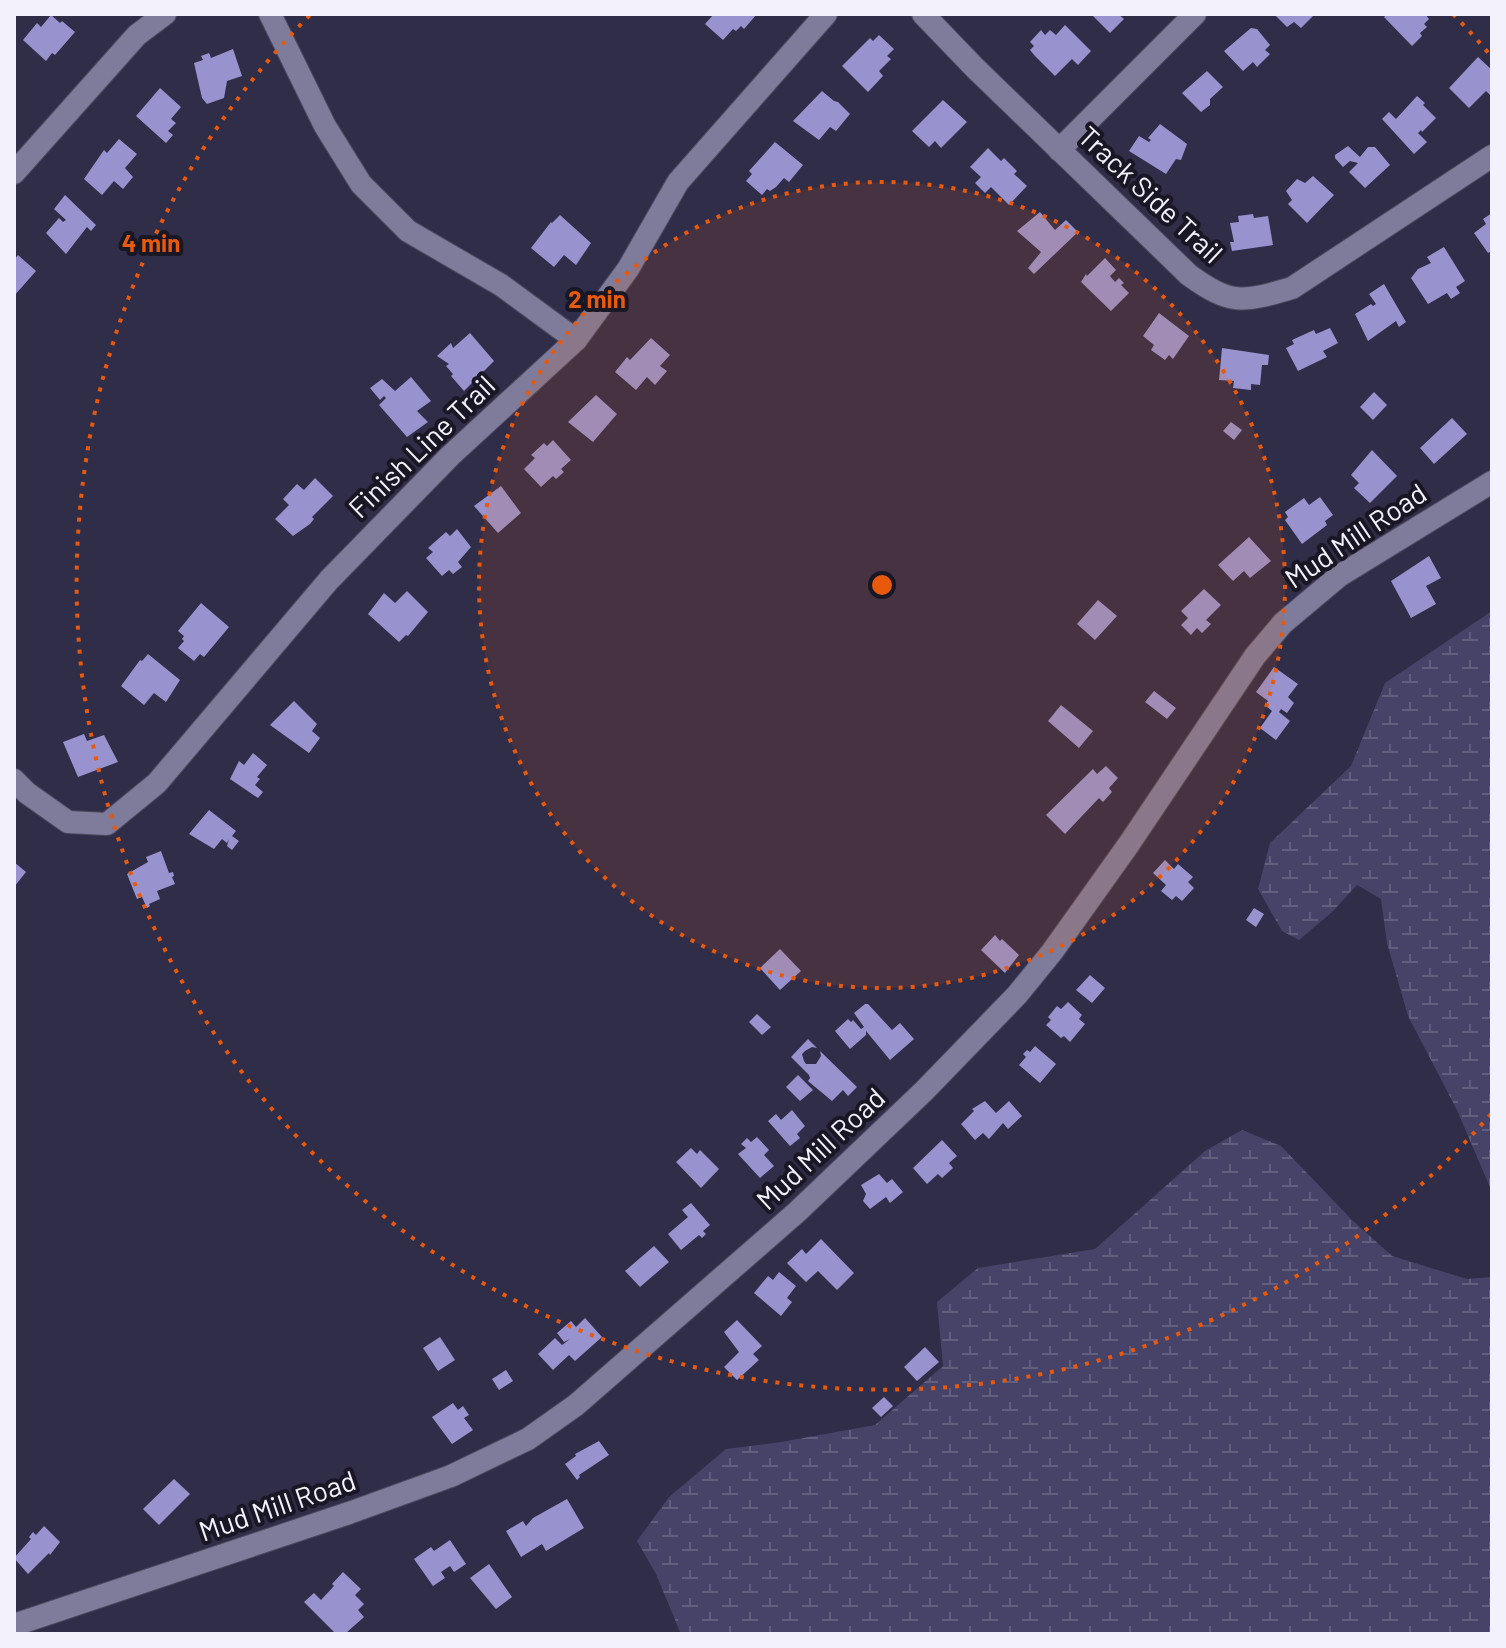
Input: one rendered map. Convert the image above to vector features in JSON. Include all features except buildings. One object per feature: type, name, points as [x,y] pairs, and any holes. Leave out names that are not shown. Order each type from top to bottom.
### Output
[{"type":"street","points":[[14,173],[127,45],[165,14]]},
{"type":"street","points":[[270,14],[325,126],[361,184],[408,231],[501,285],[576,340]]},
{"type":"street","name":"Finish Line Trail","points":[[14,780],[68,822],[107,824],[157,783],[235,687],[340,569],[450,456],[576,340],[628,269],[678,182],[826,14]]},
{"type":"street","name":"Track Side Trail","points":[[923,14],[1189,275],[1212,292],[1238,300],[1292,288],[1492,156]]},
{"type":"street","points":[[1059,150],[1195,14]]},
{"type":"street","name":"Mud Mill Road","points":[[14,1625],[451,1476],[528,1439],[576,1405],[797,1212],[924,1091],[1017,995],[1052,952],[1129,844],[1255,656],[1283,623],[1339,576],[1492,482]]},
{"type":"green space","points":[[1492,611],[1492,1192],[1457,1110],[1408,1016],[1387,943],[1381,899],[1357,885],[1299,940],[1282,931],[1258,889],[1270,843],[1351,766],[1385,683]]},
{"type":"green space","points":[[1242,1130],[1281,1146],[1352,1220],[1392,1256],[1467,1279],[1492,1277],[1492,1634],[681,1634],[656,1574],[637,1541],[669,1497],[726,1449],[875,1425],[943,1366],[937,1302],[978,1268],[1095,1249],[1205,1151]]}]
